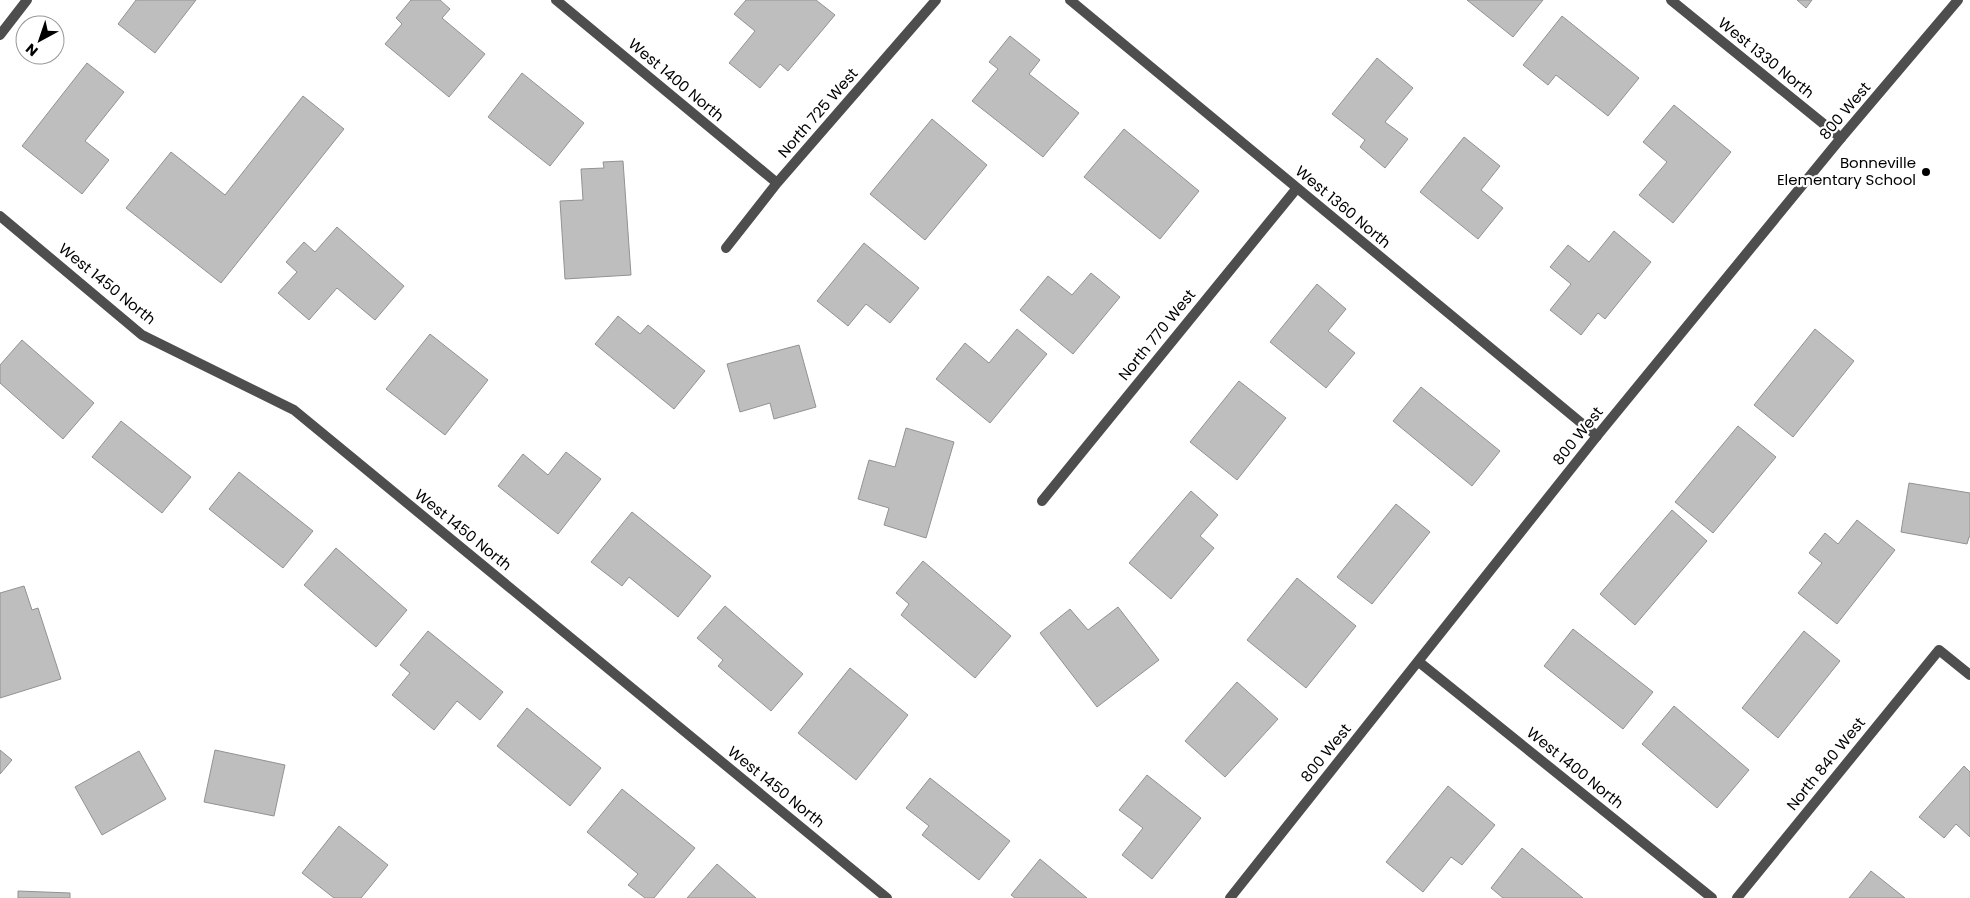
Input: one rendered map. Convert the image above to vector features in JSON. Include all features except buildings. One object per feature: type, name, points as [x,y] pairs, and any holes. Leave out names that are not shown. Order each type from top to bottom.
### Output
[{"type":"street","points":[[0,35],[27,0]]},
{"type":"street","name":"West 1400 North","points":[[556,0],[776,183]]},
{"type":"street","name":"North 725 West","points":[[726,248],[776,183],[936,0]]},
{"type":"street","name":"West 1360 North","points":[[1070,0],[1597,436]]},
{"type":"street","name":"West 1330 North","points":[[1671,0],[1841,138]]},
{"type":"street","name":"800 West","points":[[1230,898],[1597,436],[1841,138],[1958,0]]},
{"type":"street","name":"North 770 West","points":[[1042,501],[1296,188]]},
{"type":"street","name":"West 1450 North","points":[[0,216],[142,335],[294,410],[887,898]]},
{"type":"street","name":"North 840 West","points":[[1737,898],[1939,650],[1970,675]]},
{"type":"street","name":"West 1400 North","points":[[1419,662],[1712,898]]},
{"type":"place","name":"Bonneville Elementary School","points":[[1926,172]]}]
